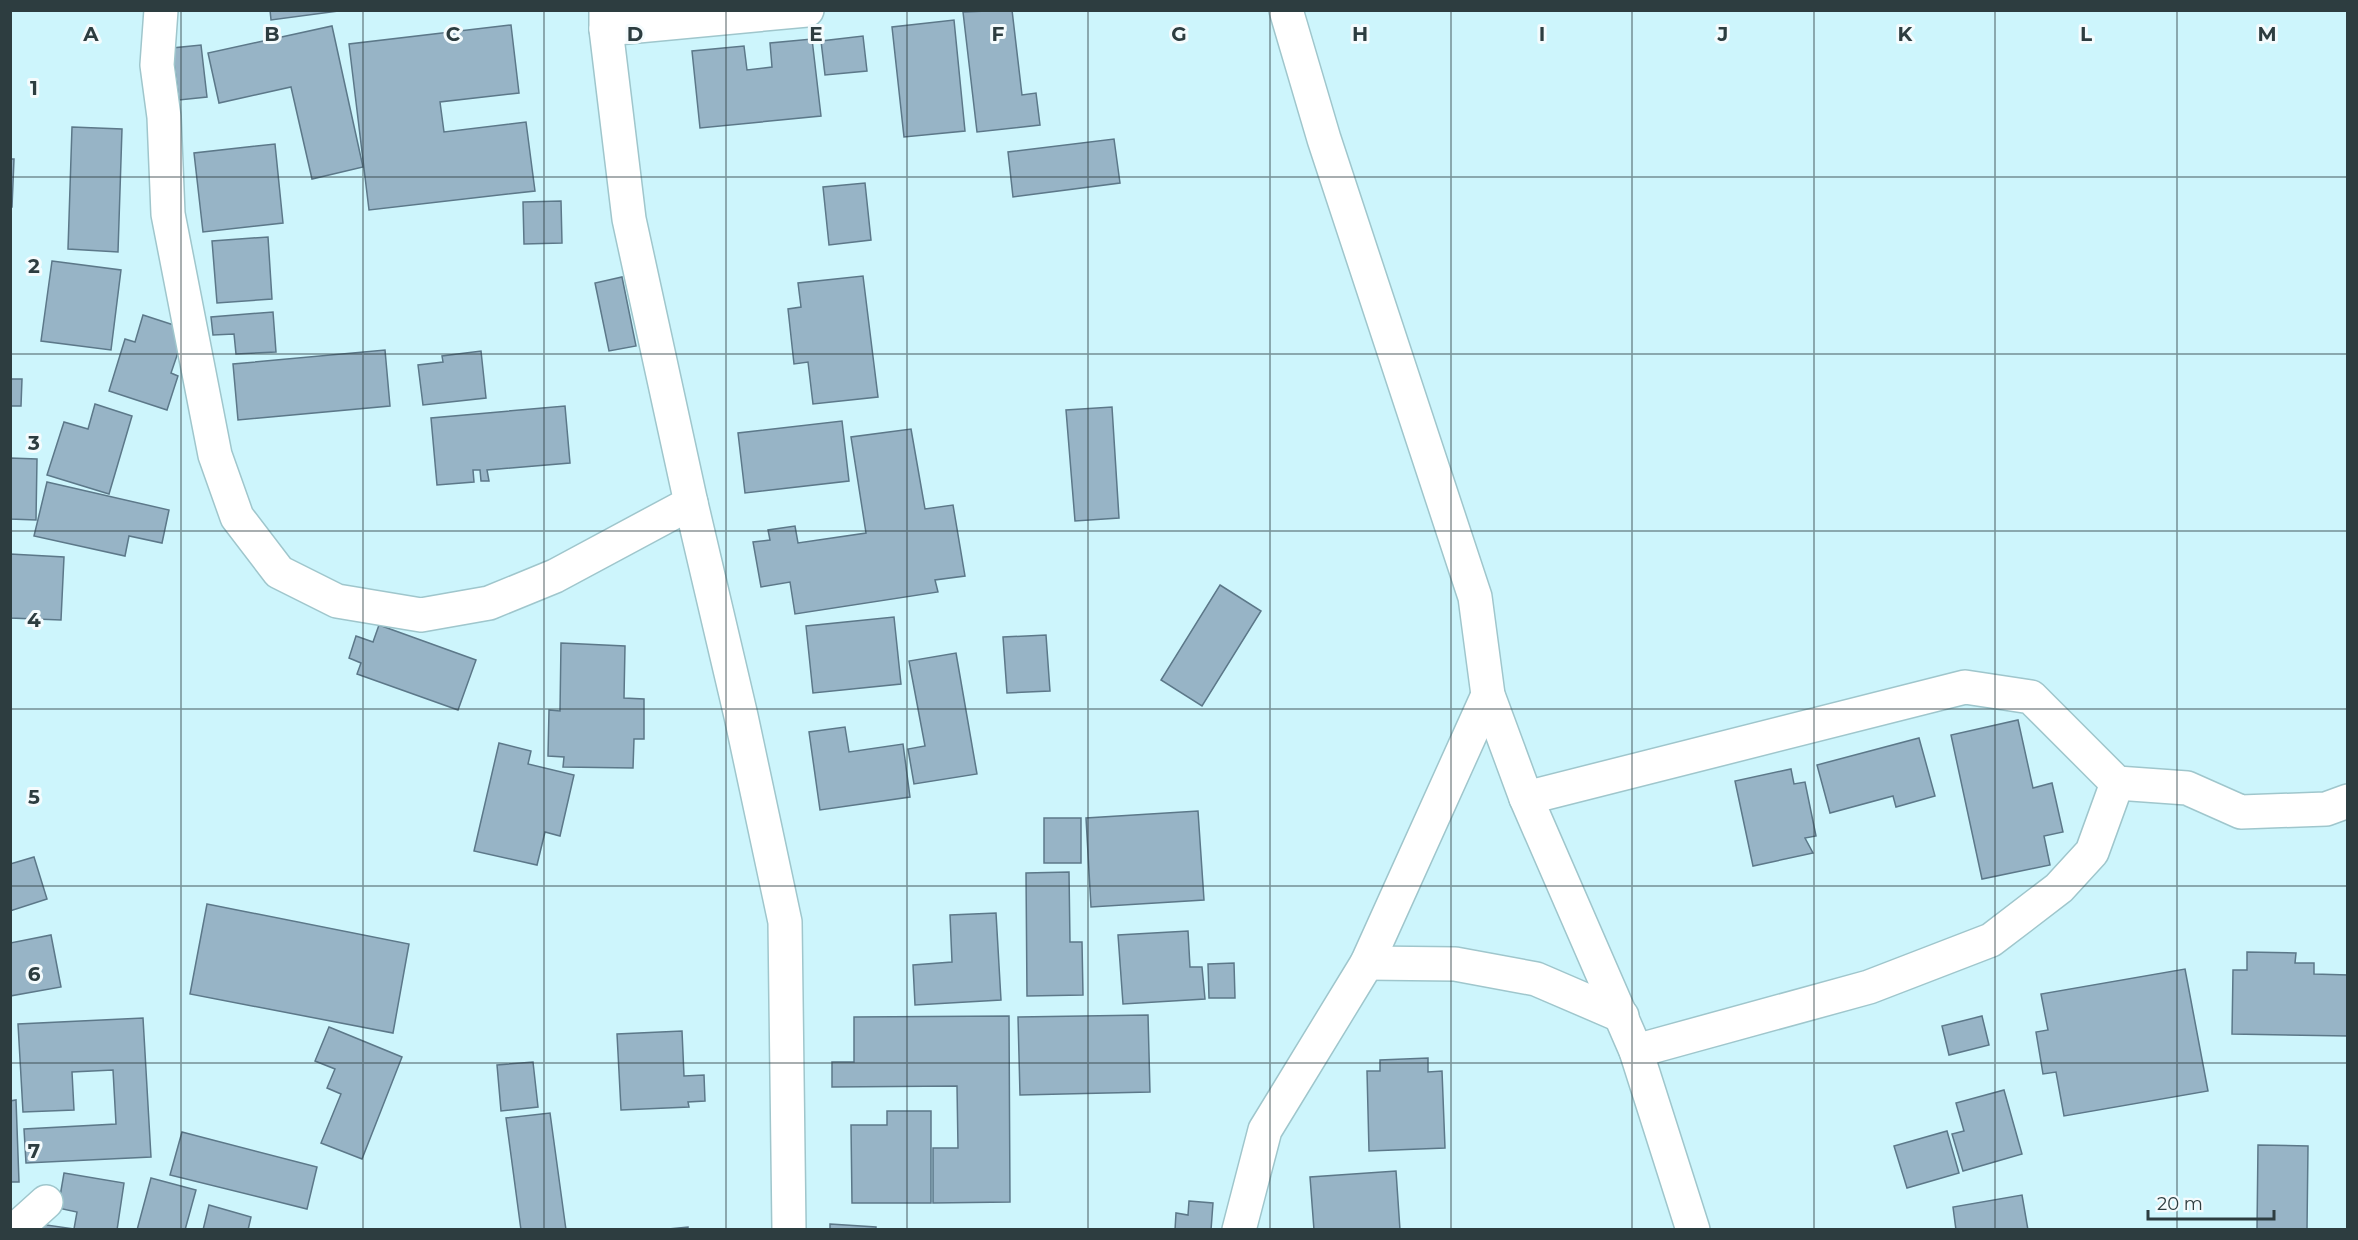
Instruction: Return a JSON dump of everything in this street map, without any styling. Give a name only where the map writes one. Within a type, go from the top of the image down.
[{"type":"street","points":[[161,10],[157,65],[164,117],[168,214],[215,455],[237,517],[279,572],[337,601],[421,615],[489,603],[555,576],[691,503]]},
{"type":"street","points":[[789,1230],[785,922],[629,219],[606,20],[807,10]]},
{"type":"street","points":[[1286,10],[1324,140],[1475,597],[1488,695],[1526,798],[1636,1051],[1693,1230]]},
{"type":"street","points":[[1526,798],[1965,687],[2031,697],[2117,783],[2187,788],[2241,812],[2326,809],[2348,801]]},
{"type":"street","points":[[1239,1230],[1265,1130],[1367,963],[1488,695]]},
{"type":"street","points":[[1636,1051],[1869,987],[1990,940],[2059,888],[2092,852],[2117,783]]},
{"type":"street","points":[[1367,963],[1455,964],[1536,979],[1622,1016]]},
{"type":"street","points":[[15,1230],[46,1202]]},
{"type":"building","points":[[270,10],[346,10],[271,20]]},
{"type":"building","points":[[1012,10],[1022,95],[1036,93],[1040,125],[977,132],[963,12]]},
{"type":"building","points":[[954,20],[965,131],[904,137],[892,27]]},
{"type":"building","points":[[511,25],[519,93],[440,102],[444,132],[526,122],[535,191],[369,210],[349,44]]},
{"type":"building","points":[[332,26],[363,167],[312,179],[291,87],[219,103],[208,53]]},
{"type":"building","points":[[863,36],[867,71],[825,75],[821,41]]},
{"type":"building","points":[[812,39],[821,116],[700,128],[692,51],[744,46],[747,70],[772,67],[770,43]]},
{"type":"building","points":[[201,45],[207,97],[179,100],[172,48]]},
{"type":"building","points":[[72,127],[122,129],[118,252],[68,249]]},
{"type":"building","points":[[1114,139],[1120,183],[1013,197],[1008,152]]},
{"type":"building","points":[[275,144],[283,223],[203,232],[194,153]]},
{"type":"building","points":[[10,159],[14,159],[12,207],[10,207]]},
{"type":"building","points":[[865,183],[871,240],[829,245],[823,187]]},
{"type":"building","points":[[561,201],[562,243],[524,244],[523,202]]},
{"type":"building","points":[[268,237],[272,299],[217,303],[212,241]]},
{"type":"building","points":[[52,261],[121,270],[111,350],[41,341]]},
{"type":"building","points":[[863,276],[878,397],[813,404],[808,362],[794,364],[788,309],[801,307],[798,283]]},
{"type":"building","points":[[622,277],[636,346],[609,351],[595,283]]},
{"type":"building","points":[[273,312],[276,352],[236,354],[234,334],[213,335],[211,317]]},
{"type":"building","points":[[143,315],[186,329],[171,373],[178,376],[167,410],[109,391],[125,339],[135,342]]},
{"type":"building","points":[[385,350],[390,406],[238,420],[233,364]]},
{"type":"building","points":[[481,351],[486,398],[423,405],[418,365],[443,362],[442,356]]},
{"type":"building","points":[[10,379],[22,379],[21,406],[10,406]]},
{"type":"building","points":[[95,404],[132,416],[109,494],[47,475],[64,422],[88,429]]},
{"type":"building","points":[[565,406],[570,463],[487,470],[489,481],[481,481],[480,470],[473,470],[474,482],[437,485],[431,418]]},
{"type":"building","points":[[1112,407],[1119,518],[1075,521],[1066,410]]},
{"type":"building","points":[[842,421],[849,481],[745,493],[738,433]]},
{"type":"building","points":[[911,429],[925,509],[953,505],[965,576],[935,580],[938,592],[795,614],[790,582],[761,587],[753,542],[770,540],[768,530],[795,526],[798,543],[866,533],[851,437]]},
{"type":"building","points":[[10,458],[37,459],[36,520],[10,519]]},
{"type":"building","points":[[47,482],[169,510],[162,543],[129,536],[125,556],[34,536]]},
{"type":"building","points":[[10,554],[64,557],[61,620],[10,618]]},
{"type":"building","points":[[1220,585],[1261,611],[1202,706],[1161,680]]},
{"type":"building","points":[[894,617],[901,684],[813,693],[806,626]]},
{"type":"building","points":[[379,625],[476,660],[458,710],[357,674],[361,663],[349,658],[356,636],[373,642]]},
{"type":"building","points":[[1046,635],[1050,691],[1007,693],[1003,637]]},
{"type":"building","points":[[561,643],[625,646],[624,698],[644,699],[644,739],[634,739],[633,768],[563,767],[564,757],[548,756],[549,710],[560,711]]},
{"type":"building","points":[[956,653],[977,774],[914,784],[908,749],[925,746],[909,661]]},
{"type":"building","points":[[2018,720],[2033,788],[2052,783],[2063,832],[2044,836],[2050,865],[1982,879],[1951,735]]},
{"type":"building","points":[[845,727],[849,752],[903,744],[910,797],[820,810],[809,732]]},
{"type":"building","points":[[1919,738],[1935,796],[1896,807],[1893,796],[1830,813],[1817,765]]},
{"type":"building","points":[[499,743],[531,751],[528,764],[574,775],[560,836],[545,832],[537,865],[474,851]]},
{"type":"building","points":[[1791,769],[1794,784],[1805,782],[1816,836],[1805,838],[1813,853],[1753,866],[1735,781]]},
{"type":"building","points":[[1198,811],[1204,900],[1091,907],[1086,818]]},
{"type":"building","points":[[1044,818],[1081,818],[1081,863],[1044,863]]},
{"type":"building","points":[[34,857],[47,899],[10,911],[10,864]]},
{"type":"building","points":[[1069,872],[1070,942],[1082,942],[1083,995],[1027,996],[1026,873]]},
{"type":"building","points":[[207,904],[409,944],[393,1033],[190,994]]},
{"type":"building","points":[[996,913],[1001,1000],[915,1005],[913,965],[952,962],[950,915]]},
{"type":"building","points":[[1188,931],[1190,967],[1202,967],[1205,999],[1123,1004],[1118,935]]},
{"type":"building","points":[[51,935],[61,987],[10,996],[10,943]]},
{"type":"building","points":[[2247,952],[2296,953],[2295,963],[2314,963],[2314,974],[2348,975],[2348,1036],[2232,1034],[2233,970],[2247,970]]},
{"type":"building","points":[[1234,963],[1235,998],[1209,998],[1208,964]]},
{"type":"building","points":[[2185,969],[2208,1091],[2064,1116],[2056,1072],[2043,1074],[2036,1032],[2048,1030],[2041,994]]},
{"type":"building","points":[[1148,1015],[1150,1092],[1020,1095],[1018,1017]]},
{"type":"building","points":[[1009,1016],[1010,1202],[933,1203],[933,1148],[958,1148],[957,1086],[832,1087],[832,1062],[854,1062],[854,1017]]},
{"type":"building","points":[[1982,1016],[1989,1045],[1949,1055],[1942,1026]]},
{"type":"building","points":[[143,1018],[151,1157],[26,1163],[24,1129],[116,1124],[113,1070],[72,1072],[74,1110],[23,1112],[18,1024]]},
{"type":"building","points":[[329,1027],[402,1057],[362,1159],[321,1143],[341,1094],[327,1088],[335,1069],[315,1061]]},
{"type":"building","points":[[682,1031],[684,1076],[704,1075],[705,1101],[688,1102],[689,1107],[621,1110],[617,1034]]},
{"type":"building","points":[[1428,1058],[1428,1072],[1442,1071],[1445,1148],[1369,1151],[1367,1071],[1380,1071],[1380,1060]]},
{"type":"building","points":[[533,1062],[538,1107],[501,1111],[497,1065]]},
{"type":"building","points":[[2004,1090],[2022,1154],[1963,1171],[1952,1134],[1964,1131],[1956,1103]]},
{"type":"building","points":[[16,1100],[19,1182],[10,1182],[10,1101]]},
{"type":"building","points":[[887,1111],[931,1111],[931,1203],[852,1203],[851,1125],[887,1125]]},
{"type":"building","points":[[550,1113],[566,1230],[521,1230],[506,1118]]},
{"type":"building","points":[[1947,1131],[1959,1173],[1907,1188],[1894,1146]]},
{"type":"building","points":[[182,1132],[317,1167],[307,1209],[170,1175]]},
{"type":"building","points":[[2258,1145],[2308,1146],[2307,1230],[2257,1230]]},
{"type":"building","points":[[1396,1171],[1400,1230],[1314,1230],[1310,1177]]},
{"type":"building","points":[[64,1173],[124,1183],[117,1230],[40,1230],[40,1224],[74,1229],[77,1212],[58,1208]]},
{"type":"building","points":[[151,1178],[196,1190],[185,1230],[137,1230]]},
{"type":"building","points":[[2022,1195],[2028,1230],[1956,1230],[1953,1207]]},
{"type":"building","points":[[1189,1201],[1213,1203],[1211,1230],[1175,1230],[1176,1213],[1188,1215]]},
{"type":"building","points":[[209,1205],[251,1217],[248,1230],[203,1230]]},
{"type":"building","points":[[830,1224],[876,1227],[876,1230],[830,1230]]},
{"type":"building","points":[[688,1227],[688,1230],[658,1230]]}]
